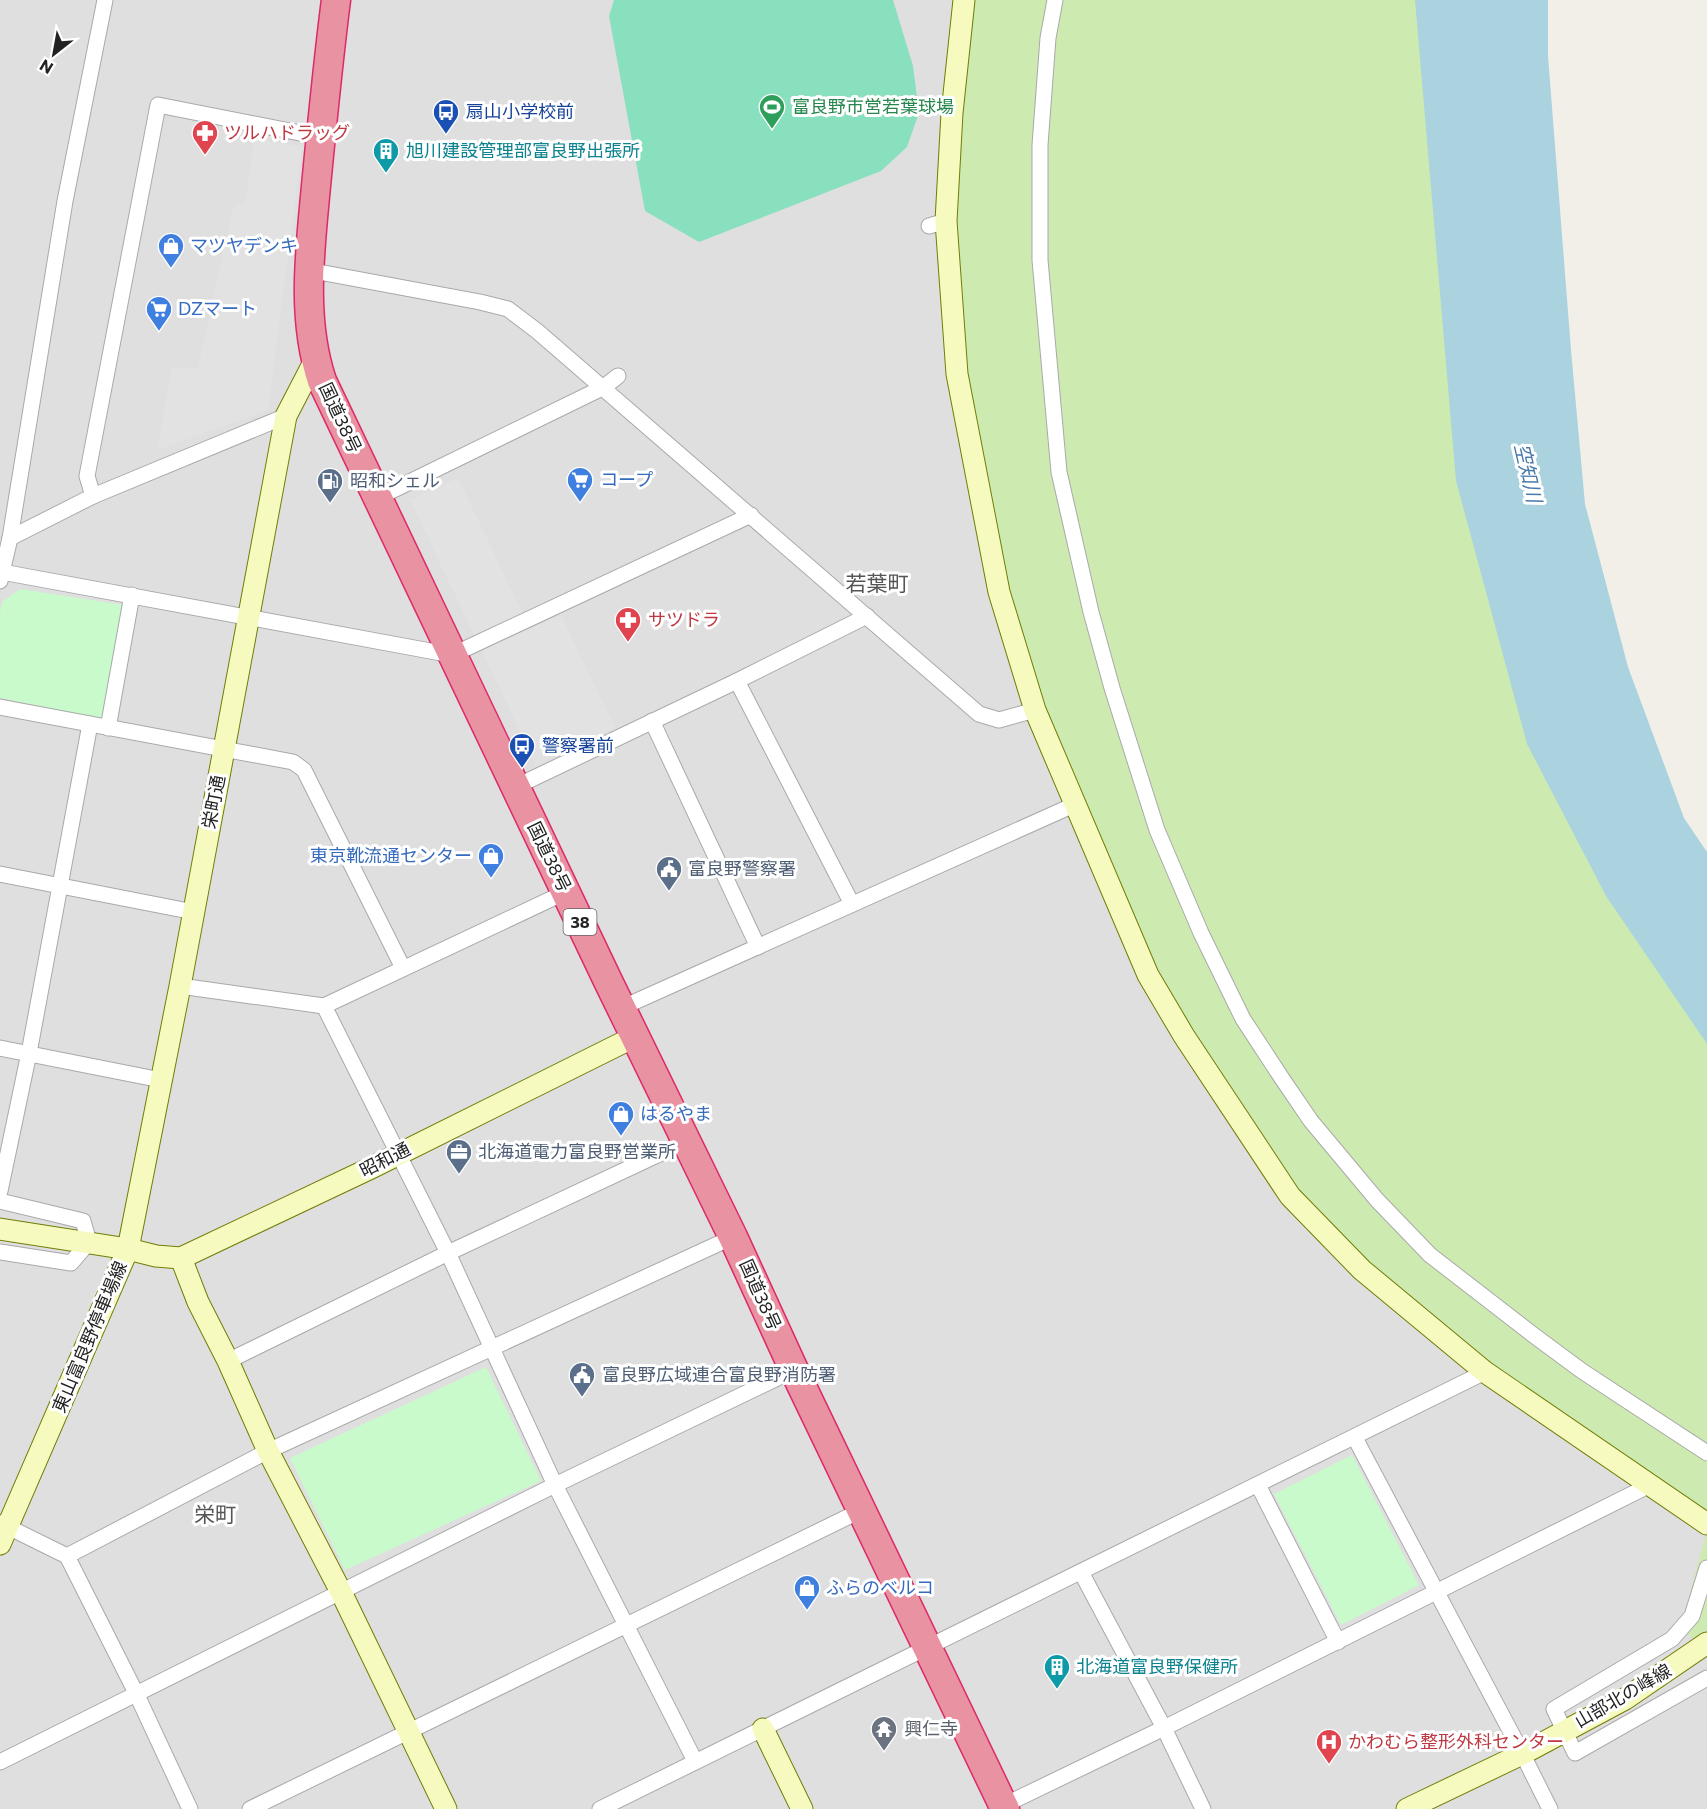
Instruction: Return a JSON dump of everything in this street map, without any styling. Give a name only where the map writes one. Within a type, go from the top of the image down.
[{"type":"highway","name":"国道38号","points":[[336,0],[308,270],[311,337],[322,381],[621,1008],[687,1141],[1001,1808]]},
{"type":"street","points":[[105,0],[65,201],[10,538],[1,576],[132,595],[452,655],[751,515]]},
{"type":"street","points":[[964,0],[937,223],[957,374],[999,592],[1035,710],[1148,975],[1184,1036],[1290,1196],[1362,1270],[1485,1372],[1707,1524]]},
{"type":"street","points":[[1055,0],[1048,38],[1040,145],[1040,249],[1059,472],[1091,612],[1112,688],[1157,831],[1201,933],[1243,1019],[1311,1121],[1377,1200],[1430,1255],[1582,1371],[1707,1453]]},
{"type":"street","points":[[93,496],[87,476],[158,105],[320,137]]},
{"type":"street","points":[[308,270],[508,309],[604,387],[979,714],[999,720],[1035,710]]},
{"type":"street","name":"栄町通","points":[[128,1249],[180,986],[286,416],[315,360]]},
{"type":"street","points":[[379,497],[604,387],[618,376]]},
{"type":"street","points":[[10,538],[93,496],[286,416]]},
{"type":"street","points":[[108,728],[132,595]]},
{"type":"street","points":[[515,787],[867,616]]},
{"type":"street","points":[[737,681],[852,904]]},
{"type":"street","points":[[0,706],[293,762],[304,770],[403,968]]},
{"type":"street","points":[[652,722],[758,946]]},
{"type":"street","points":[[0,1191],[29,1053],[58,886],[90,724]]},
{"type":"street","points":[[621,1008],[1076,804]]},
{"type":"street","points":[[0,874],[194,912]]},
{"type":"street","points":[[180,986],[324,1006],[566,892]]},
{"type":"street","points":[[324,1006],[448,1253],[555,1485],[695,1761]]},
{"type":"street","name":"昭和通","points":[[181,1258],[373,1167],[636,1036]]},
{"type":"street","points":[[0,1048],[161,1080]]},
{"type":"street","points":[[228,1361],[448,1253],[687,1141]]},
{"type":"street","points":[[0,1201],[83,1221],[89,1242],[71,1263],[0,1252]]},
{"type":"street","name":"東山富良野停車場線","points":[[0,1229],[128,1249],[3,1531]]},
{"type":"street","points":[[66,1556],[268,1451],[733,1238]]},
{"type":"street","points":[[128,1249],[156,1256],[181,1258],[198,1302],[228,1361],[268,1451],[341,1592],[446,1809]]},
{"type":"street","points":[[0,1762],[555,1485],[794,1370]]},
{"type":"street","points":[[600,1809],[1485,1372]]},
{"type":"street","points":[[1355,1438],[1550,1809]]},
{"type":"street","points":[[1258,1485],[1338,1642]]},
{"type":"street","points":[[1001,1808],[1650,1485]]},
{"type":"street","points":[[250,1809],[862,1510]]},
{"type":"street","points":[[3,1531],[66,1556],[136,1693],[190,1809]]},
{"type":"street","points":[[1707,1568],[1692,1616],[1672,1639],[1554,1709],[1575,1753],[1707,1678]]},
{"type":"street","points":[[1081,1572],[1164,1728],[1203,1809]]},
{"type":"street","name":"山部北の峰線","points":[[1407,1809],[1522,1753],[1625,1699],[1707,1643]]},
{"type":"street","points":[[763,1729],[802,1809]]},
{"type":"shaded area","points":[[0,0],[964,0],[1707,1524],[1707,1809],[0,1809]]},
{"type":"shaded area","points":[[254,138],[302,147],[268,410],[157,450],[172,368],[198,368],[233,208],[246,200]]},
{"type":"shaded area","points":[[458,478],[530,629],[561,615],[615,728],[536,765],[410,500]]},
{"type":"green space","name":"富良野市営若葉球場","points":[[614,0],[893,0],[913,66],[919,113],[907,147],[881,171],[699,242],[645,211],[609,16]]},
{"type":"green space","points":[[964,0],[1426,0],[1707,1028],[1707,1524],[1485,1372],[1290,1196],[1184,1036],[1035,710],[957,374],[946,221]]},
{"type":"green space","points":[[20,589],[124,605],[102,719],[0,698],[2,602]]},
{"type":"green space","points":[[486,1367],[541,1481],[345,1570],[290,1458]]},
{"type":"green space","points":[[1352,1455],[1419,1585],[1341,1625],[1274,1494]]},
{"type":"green space","points":[[1707,1531],[1707,1630],[1694,1639],[1680,1629]]},
{"type":"water","name":"空知川","points":[[1415,0],[1548,0],[1548,56],[1585,504],[1628,667],[1684,818],[1707,852],[1707,1044],[1606,896],[1527,744],[1456,481]]},
{"type":"place","name":"富良野市営若葉球場","points":[[772,130]]},
{"type":"place","name":"扇山小学校前","points":[[446,135]]},
{"type":"place","name":"ツルハドラッグ","points":[[205,156]]},
{"type":"place","name":"旭川建設管理部富良野出張所","points":[[386,174]]},
{"type":"place","name":"マツヤデンキ","points":[[171,269]]},
{"type":"place","name":"DZマート","points":[[159,332]]},
{"type":"place","name":"コープ","points":[[580,503]]},
{"type":"place","name":"昭和シェル","points":[[330,504]]},
{"type":"place","name":"サツドラ","points":[[628,643]]},
{"type":"place","name":"警察署前","points":[[522,769]]},
{"type":"place","name":"東京靴流通センター","points":[[491,879]]},
{"type":"place","name":"富良野警察署","points":[[669,892]]},
{"type":"place","name":"はるやま","points":[[621,1137]]},
{"type":"place","name":"北海道電力富良野営業所","points":[[459,1175]]},
{"type":"place","name":"富良野広域連合富良野消防署","points":[[582,1398]]},
{"type":"place","name":"ふらのベルコ","points":[[807,1611]]},
{"type":"place","name":"北海道富良野保健所","points":[[1057,1690]]},
{"type":"place","name":"興仁寺","points":[[884,1752]]},
{"type":"place","name":"かわむら整形外科センター","points":[[1329,1765]]},
{"type":"district","name":"若葉町","points":[[877,584]]},
{"type":"district","name":"栄町","points":[[215,1515]]}]
